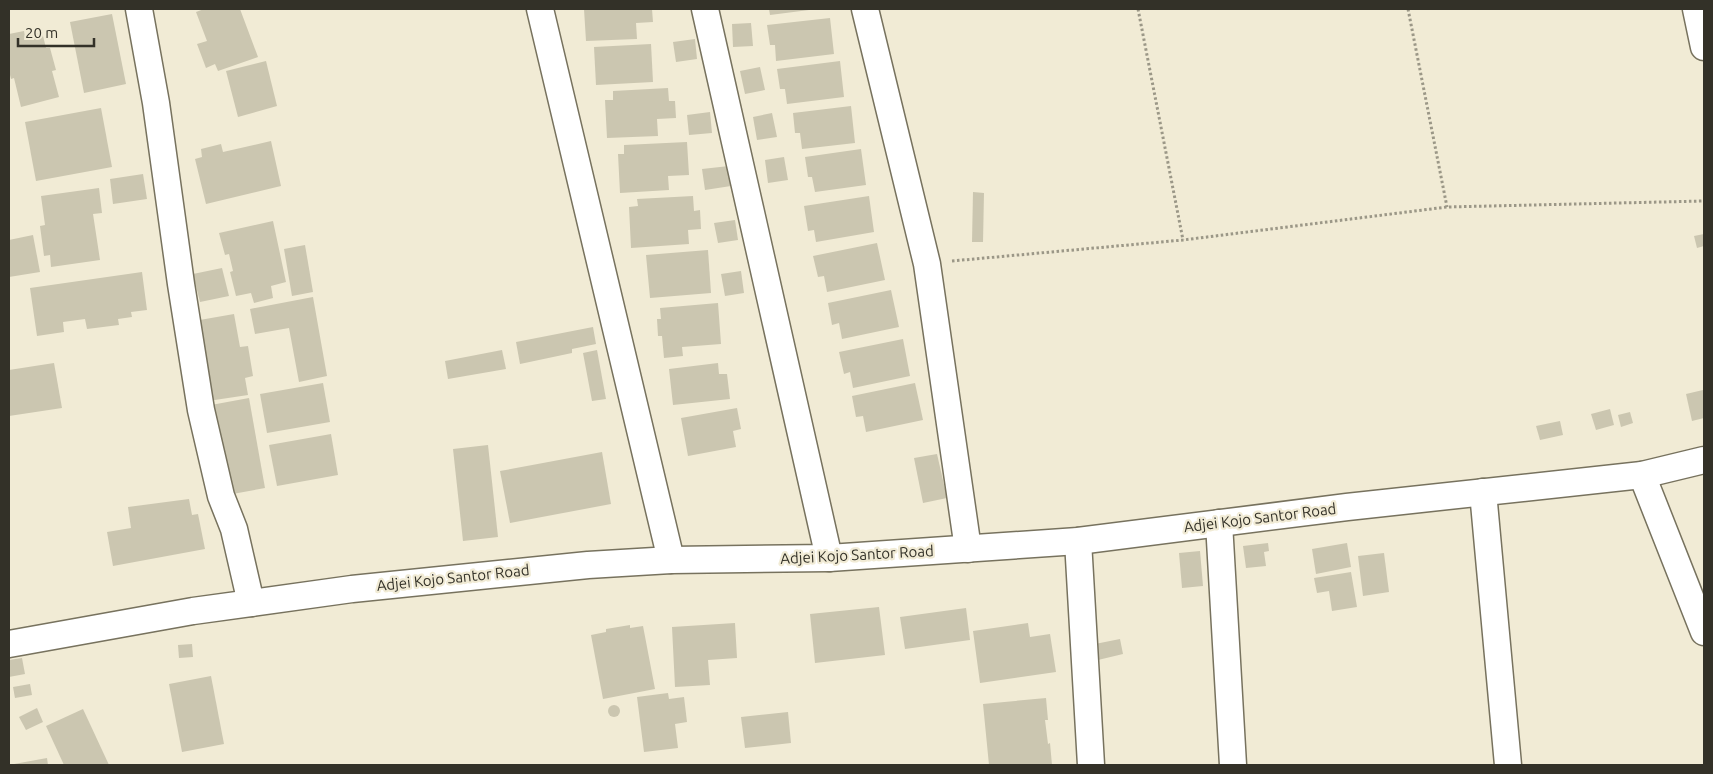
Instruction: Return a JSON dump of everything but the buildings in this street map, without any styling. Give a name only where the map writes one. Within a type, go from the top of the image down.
[{"type":"street","points":[[139,9],[156,103],[181,284],[201,410],[221,496],[234,529],[251,603]]},
{"type":"street","points":[[540,9],[671,560]]},
{"type":"street","points":[[705,9],[829,558]]},
{"type":"street","points":[[865,9],[927,264],[968,549]]},
{"type":"street","points":[[1696,9],[1704,47]]},
{"type":"street","name":"Adjei Kojo Santor Road","points":[[9,644],[155,617],[352,589],[522,571],[671,560],[829,558],[1078,541],[1483,492],[1642,475],[1704,460]]},
{"type":"street","points":[[1642,475],[1704,632]]},
{"type":"street","points":[[1483,492],[1508,765]]},
{"type":"street","points":[[1219,523],[1233,765]]},
{"type":"street","points":[[1078,541],[1091,765]]},
{"type":"path","points":[[1138,9],[1183,240]]},
{"type":"path","points":[[1408,9],[1447,206]]},
{"type":"path","points":[[927,264],[1183,240],[1447,206],[1704,201]]}]
